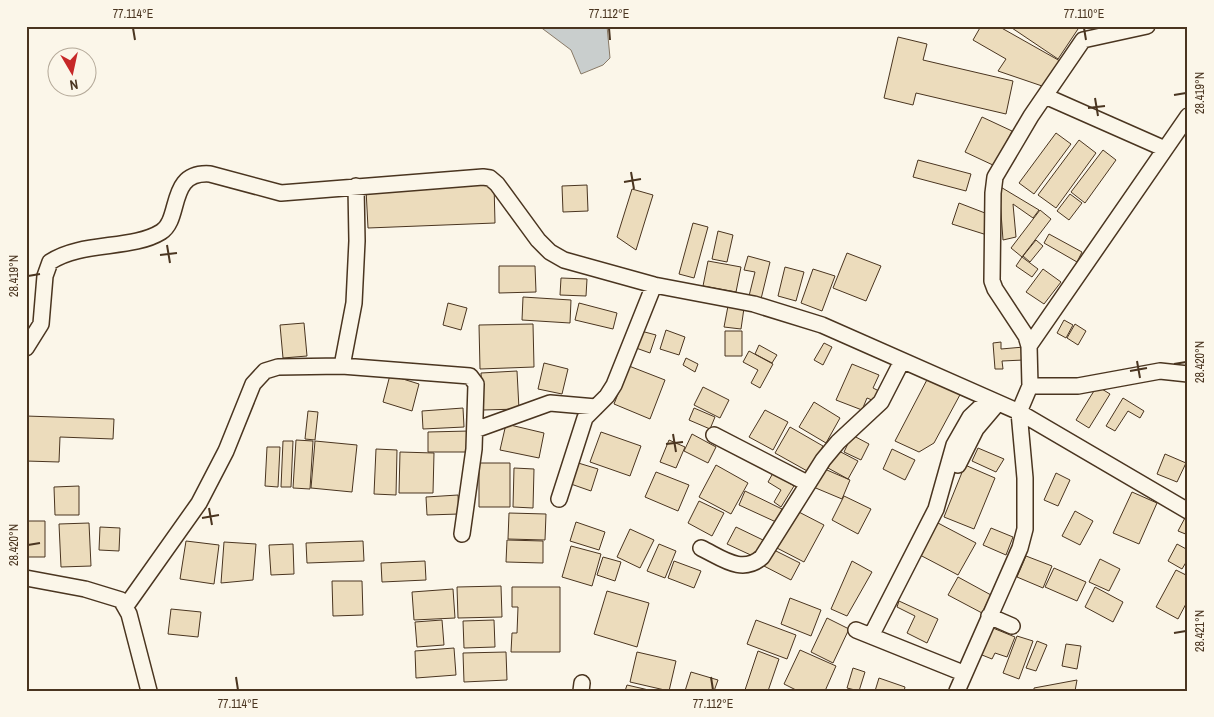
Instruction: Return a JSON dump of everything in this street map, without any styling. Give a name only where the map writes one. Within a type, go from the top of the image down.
[{"type":"street","points":[[957,691],[963,673],[1020,548],[1025,529],[1024,478],[1019,412],[1030,386],[1029,346],[1026,336],[995,289],[992,281],[993,193],[998,171],[1083,40],[1094,36],[1117,34],[1147,26]]},
{"type":"street","points":[[1045,96],[1165,149]]},
{"type":"street","points":[[1029,346],[1188,116]]},
{"type":"street","points":[[26,348],[41,324],[45,276],[50,262],[79,250],[118,244],[161,232],[167,226],[178,195],[186,183],[199,173],[210,174],[281,192],[490,178],[498,184],[530,230],[550,252],[586,267],[654,285],[754,304],[822,325],[1019,412],[1188,511]]},
{"type":"street","points":[[342,366],[354,304],[357,241],[356,186]]},
{"type":"street","points":[[559,498],[583,425],[590,412],[608,396],[614,385],[654,285]]},
{"type":"street","points":[[700,548],[740,566],[754,564],[762,557],[807,483],[838,442],[881,402],[902,361]]},
{"type":"street","points":[[126,606],[199,503],[222,461],[259,376],[265,371],[278,367],[342,366],[470,376],[476,384],[475,430],[462,534]]},
{"type":"street","points":[[1030,386],[1078,386],[1160,371],[1188,374]]},
{"type":"street","points":[[958,465],[976,429],[994,401]]},
{"type":"street","points":[[963,673],[864,633],[936,509],[954,445],[970,417],[994,401]]},
{"type":"street","points":[[475,430],[550,403],[596,407]]},
{"type":"street","points":[[714,434],[807,483]]},
{"type":"street","points":[[26,578],[113,596],[126,606],[149,691]]},
{"type":"street","points":[[989,616],[1012,626]]},
{"type":"shaded area","points":[[539,26],[607,26],[610,58],[603,65],[581,74],[571,50]]},
{"type":"building","points":[[981,26],[998,26],[1060,61],[1045,87],[998,71],[1006,59],[973,40]]},
{"type":"building","points":[[1009,26],[1080,26],[1058,59]]},
{"type":"building","points":[[898,37],[927,44],[923,60],[1013,81],[1006,114],[916,93],[913,105],[884,98]]},
{"type":"building","points":[[982,117],[1012,131],[995,166],[965,152]]},
{"type":"building","points":[[1056,133],[1071,144],[1034,194],[1019,183]]},
{"type":"building","points":[[1079,140],[1096,153],[1056,208],[1038,195]]},
{"type":"building","points":[[1103,150],[1116,160],[1085,203],[1071,192]]},
{"type":"building","points":[[918,160],[971,174],[966,191],[913,177]]},
{"type":"building","points":[[494,184],[495,223],[368,228],[366,189]]},
{"type":"building","points":[[587,185],[588,211],[563,212],[562,186]]},
{"type":"building","points":[[999,186],[1039,210],[1033,218],[1013,204],[1016,237],[1003,240]]},
{"type":"building","points":[[632,189],[653,195],[636,250],[617,237]]},
{"type":"building","points":[[1070,194],[1082,203],[1069,220],[1057,211]]},
{"type":"building","points":[[959,203],[985,213],[987,235],[952,224]]},
{"type":"building","points":[[1040,210],[1051,219],[1022,257],[1011,248]]},
{"type":"building","points":[[693,223],[708,227],[694,278],[679,274]]},
{"type":"building","points":[[718,231],[733,235],[727,262],[712,259]]},
{"type":"building","points":[[1049,234],[1082,252],[1077,262],[1044,243]]},
{"type":"building","points":[[1036,240],[1043,246],[1030,262],[1023,256]]},
{"type":"building","points":[[847,253],[881,266],[866,301],[833,288]]},
{"type":"building","points":[[748,256],[770,262],[761,299],[749,296],[755,272],[744,270]]},
{"type":"building","points":[[1022,257],[1038,269],[1032,277],[1016,266]]},
{"type":"building","points":[[708,261],[741,267],[736,292],[703,286]]},
{"type":"building","points":[[499,266],[535,266],[536,292],[499,293]]},
{"type":"building","points":[[785,267],[804,272],[796,301],[778,296]]},
{"type":"building","points":[[813,269],[835,276],[822,311],[801,303]]},
{"type":"building","points":[[1043,269],[1061,282],[1044,304],[1026,292]]},
{"type":"building","points":[[561,278],[587,279],[586,296],[560,295]]},
{"type":"building","points":[[523,297],[571,300],[570,323],[522,320]]},
{"type":"building","points":[[448,303],[467,308],[461,330],[443,325]]},
{"type":"building","points":[[579,303],[617,313],[613,329],[575,320]]},
{"type":"building","points":[[728,306],[744,308],[741,329],[724,327]]},
{"type":"building","points":[[1064,320],[1073,325],[1066,338],[1057,333]]},
{"type":"building","points":[[304,323],[307,356],[283,358],[280,325]]},
{"type":"building","points":[[533,324],[534,367],[480,369],[479,325]]},
{"type":"building","points":[[1075,324],[1086,331],[1078,345],[1067,338]]},
{"type":"building","points":[[666,330],[685,337],[679,355],[660,349]]},
{"type":"building","points":[[641,331],[656,335],[650,353],[636,348]]},
{"type":"building","points":[[725,331],[742,331],[742,356],[725,356]]},
{"type":"building","points":[[1001,342],[1001,349],[1024,347],[1024,360],[1002,361],[1003,369],[995,369],[993,343]]},
{"type":"building","points":[[824,343],[832,347],[823,365],[814,360]]},
{"type":"building","points":[[759,345],[777,355],[772,363],[755,354]]},
{"type":"building","points":[[749,351],[773,364],[760,388],[751,383],[758,370],[743,362]]},
{"type":"building","points":[[686,358],[698,364],[695,372],[683,365]]},
{"type":"building","points":[[544,363],[568,369],[562,394],[538,389]]},
{"type":"building","points":[[852,364],[879,375],[873,388],[881,392],[877,402],[867,398],[862,410],[836,400]]},
{"type":"building","points":[[629,366],[665,380],[650,419],[614,404]]},
{"type":"building","points":[[517,371],[519,409],[483,410],[481,373]]},
{"type":"building","points":[[930,374],[962,391],[934,443],[919,452],[895,441]]},
{"type":"building","points":[[390,375],[419,384],[412,411],[383,402]]},
{"type":"building","points":[[1097,386],[1110,394],[1089,428],[1076,420]]},
{"type":"building","points":[[703,387],[729,400],[720,418],[694,405]]},
{"type":"building","points":[[1123,398],[1144,411],[1140,418],[1128,411],[1115,431],[1106,426]]},
{"type":"building","points":[[814,402],[840,418],[826,443],[799,427]]},
{"type":"building","points":[[463,408],[464,427],[423,429],[422,411]]},
{"type":"building","points":[[694,408],[715,417],[710,429],[689,420]]},
{"type":"building","points":[[765,410],[788,422],[773,450],[749,437]]},
{"type":"building","points":[[308,411],[318,412],[315,440],[305,439]]},
{"type":"building","points":[[26,416],[114,419],[113,439],[60,437],[59,462],[26,461]]},
{"type":"building","points":[[506,424],[544,433],[539,458],[500,450]]},
{"type":"building","points":[[790,427],[823,446],[809,472],[775,453]]},
{"type":"building","points":[[469,431],[469,452],[428,452],[428,432]]},
{"type":"building","points":[[601,432],[641,446],[630,476],[590,462]]},
{"type":"building","points":[[692,434],[716,447],[708,463],[684,451]]},
{"type":"building","points":[[852,435],[869,444],[861,460],[844,452]]},
{"type":"building","points":[[296,440],[313,441],[310,489],[293,488]]},
{"type":"building","points":[[669,440],[685,447],[676,468],[660,462]]},
{"type":"building","points":[[283,441],[293,441],[291,487],[281,487]]},
{"type":"building","points":[[315,441],[357,445],[352,492],[311,488]]},
{"type":"building","points":[[267,447],[280,447],[278,487],[265,486]]},
{"type":"building","points":[[978,448],[1004,459],[996,472],[972,461]]},
{"type":"building","points":[[376,449],[397,450],[396,495],[374,494]]},
{"type":"building","points":[[892,449],[915,460],[905,480],[883,469]]},
{"type":"building","points":[[837,450],[858,461],[848,479],[828,468]]},
{"type":"building","points":[[400,452],[434,453],[433,493],[399,493]]},
{"type":"building","points":[[1165,454],[1186,463],[1177,482],[1157,474]]},
{"type":"building","points":[[575,462],[598,469],[591,491],[568,483]]},
{"type":"building","points":[[479,463],[510,463],[510,507],[479,507]]},
{"type":"building","points":[[716,465],[748,483],[731,514],[699,497]]},
{"type":"building","points":[[965,465],[995,478],[974,529],[944,517]]},
{"type":"building","points":[[820,467],[850,480],[842,499],[811,486]]},
{"type":"building","points":[[514,468],[534,469],[533,508],[513,507]]},
{"type":"building","points":[[656,472],[689,485],[678,511],[645,497]]},
{"type":"building","points":[[773,473],[794,486],[781,507],[774,502],[781,490],[768,482]]},
{"type":"building","points":[[1056,473],[1070,480],[1058,506],[1044,500]]},
{"type":"building","points":[[79,486],[79,515],[55,515],[54,487]]},
{"type":"building","points":[[745,491],[782,509],[776,522],[739,505]]},
{"type":"building","points":[[1132,492],[1157,503],[1139,544],[1113,533]]},
{"type":"building","points":[[458,495],[459,514],[427,515],[426,497]]},
{"type":"building","points":[[844,496],[871,509],[858,534],[832,520]]},
{"type":"building","points":[[699,501],[724,513],[712,536],[688,523]]},
{"type":"building","points":[[795,510],[824,525],[804,562],[775,547]]},
{"type":"building","points":[[1075,511],[1093,521],[1080,545],[1062,536]]},
{"type":"building","points":[[509,513],[546,514],[545,540],[508,539]]},
{"type":"building","points":[[1186,516],[1188,516],[1188,535],[1178,531]]},
{"type":"building","points":[[26,521],[45,521],[45,557],[26,557]]},
{"type":"building","points":[[576,522],[605,532],[599,550],[570,541]]},
{"type":"building","points":[[89,523],[91,566],[61,567],[59,524]]},
{"type":"building","points":[[938,523],[976,543],[958,575],[920,555]]},
{"type":"building","points":[[100,527],[120,528],[119,551],[99,550]]},
{"type":"building","points":[[736,527],[763,540],[755,557],[727,544]]},
{"type":"building","points":[[991,528],[1013,537],[1006,555],[983,545]]},
{"type":"building","points":[[630,529],[654,540],[640,568],[617,557]]},
{"type":"building","points":[[507,540],[543,541],[543,563],[506,562]]},
{"type":"building","points":[[186,541],[219,545],[214,584],[180,579]]},
{"type":"building","points":[[363,541],[364,561],[307,563],[306,543]]},
{"type":"building","points":[[224,542],[256,544],[253,580],[221,583]]},
{"type":"building","points":[[293,544],[294,574],[271,575],[269,545]]},
{"type":"building","points":[[659,544],[676,551],[665,578],[647,571]]},
{"type":"building","points":[[1177,544],[1188,550],[1188,559],[1182,569],[1168,561]]},
{"type":"building","points":[[571,546],[601,554],[592,586],[562,577]]},
{"type":"building","points":[[770,548],[800,563],[791,580],[762,565]]},
{"type":"building","points":[[1026,556],[1052,566],[1043,588],[1017,577]]},
{"type":"building","points":[[603,557],[621,562],[615,581],[597,575]]},
{"type":"building","points":[[1100,559],[1120,569],[1109,591],[1089,582]]},
{"type":"building","points":[[425,561],[426,580],[382,582],[381,563]]},
{"type":"building","points":[[674,561],[701,571],[694,588],[668,578]]},
{"type":"building","points":[[852,561],[872,572],[847,616],[831,609]]},
{"type":"building","points":[[1054,568],[1086,582],[1077,601],[1045,587]]},
{"type":"building","points":[[1176,570],[1188,576],[1188,600],[1178,619],[1156,607]]},
{"type":"building","points":[[958,577],[991,595],[982,613],[948,595]]},
{"type":"building","points":[[332,581],[362,581],[363,615],[333,616]]},
{"type":"building","points":[[501,586],[502,617],[458,618],[457,587]]},
{"type":"building","points":[[512,587],[560,587],[560,652],[511,652],[512,633],[517,633],[518,607],[512,607]]},
{"type":"building","points":[[1095,587],[1123,602],[1113,622],[1085,607]]},
{"type":"building","points":[[453,589],[455,618],[414,620],[412,592]]},
{"type":"building","points":[[607,591],[649,603],[637,647],[594,634]]},
{"type":"building","points":[[790,598],[821,610],[811,636],[781,624]]},
{"type":"building","points":[[899,601],[938,619],[927,643],[907,633],[915,616],[897,607]]},
{"type":"building","points":[[171,609],[201,612],[198,637],[168,634]]},
{"type":"building","points":[[827,618],[849,629],[833,663],[811,652]]},
{"type":"building","points":[[442,620],[444,645],[417,647],[415,622]]},
{"type":"building","points":[[494,620],[495,647],[464,648],[463,621]]},
{"type":"building","points":[[756,620],[796,635],[787,659],[747,644]]},
{"type":"building","points":[[988,626],[1015,637],[1007,657],[995,653],[992,659],[977,653]]},
{"type":"building","points":[[1017,636],[1033,641],[1019,679],[1003,673]]},
{"type":"building","points":[[1037,641],[1047,645],[1036,671],[1026,668]]},
{"type":"building","points":[[1066,644],[1081,646],[1077,669],[1062,666]]},
{"type":"building","points":[[454,648],[456,675],[416,678],[415,651]]},
{"type":"building","points":[[800,650],[836,666],[825,691],[798,691],[784,684]]},
{"type":"building","points":[[758,651],[779,659],[768,691],[746,691],[745,690]]},
{"type":"building","points":[[506,652],[507,680],[464,682],[463,653]]},
{"type":"building","points":[[637,652],[676,661],[669,691],[630,682]]},
{"type":"building","points":[[853,668],[865,672],[859,691],[847,688]]},
{"type":"building","points":[[691,672],[718,680],[714,691],[685,691]]},
{"type":"building","points":[[879,678],[905,687],[904,691],[875,691]]},
{"type":"building","points":[[1077,680],[1075,691],[1034,691],[1034,688]]},
{"type":"building","points":[[627,685],[653,691],[625,691]]}]
